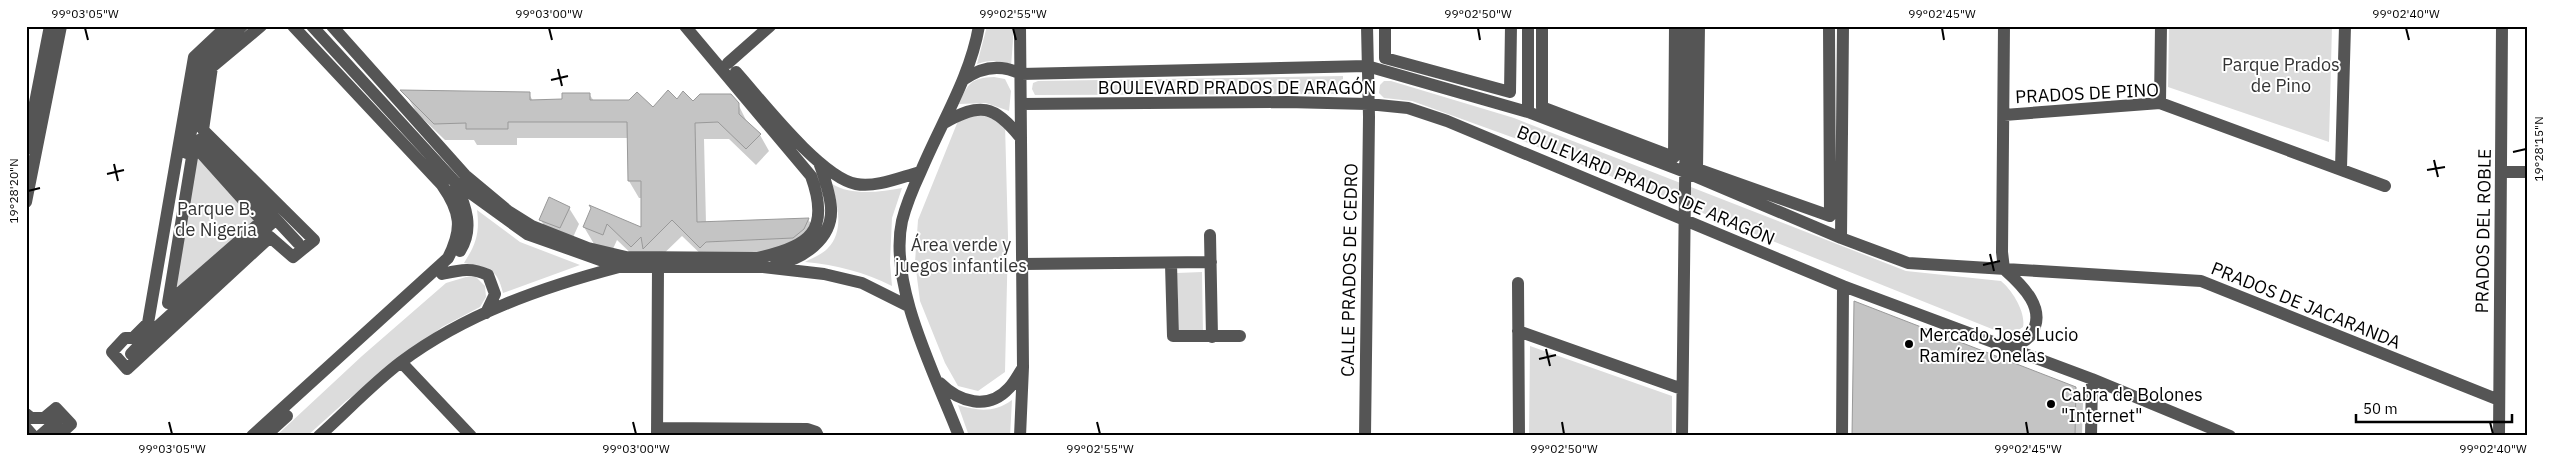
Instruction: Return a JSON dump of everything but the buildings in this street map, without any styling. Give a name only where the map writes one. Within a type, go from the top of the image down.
[{"type":"street","points":[[26,149],[50,26]]},
{"type":"street","points":[[26,202],[61,26]]},
{"type":"street","points":[[226,26],[194,56],[148,323],[133,338],[125,338],[112,352],[127,368],[270,237],[293,257],[314,240],[203,130],[212,67],[260,26]]},
{"type":"street","points":[[155,329],[204,62],[242,26]]},
{"type":"street","points":[[252,436],[448,258],[458,239],[456,210],[453,201],[442,185],[293,26]]},
{"type":"street","points":[[312,26],[455,182],[527,234],[620,267]]},
{"type":"street","points":[[332,26],[464,175],[508,211],[532,226],[588,248],[626,257],[757,258],[778,254],[803,243],[818,223],[819,198],[811,176],[685,26]]},
{"type":"street","points":[[694,26],[788,132],[842,180],[857,184],[877,183],[920,172]]},
{"type":"street","points":[[728,63],[770,26]]},
{"type":"street","points":[[959,436],[908,306],[900,261],[900,241],[902,220],[920,172],[963,80],[976,43],[979,26]]},
{"type":"street","points":[[1020,26],[1023,367],[1020,436]]},
{"type":"street","name":"CALLE PRADOS DE CEDRO","points":[[1365,436],[1368,26]]},
{"type":"street","points":[[1385,26],[1385,58],[1510,92],[1511,26]]},
{"type":"street","points":[[1528,26],[1528,112]]},
{"type":"street","points":[[1542,26],[1542,107],[1674,157],[1675,26]]},
{"type":"street","points":[[1682,436],[1686,26]]},
{"type":"street","points":[[1699,26],[1697,169],[1830,216],[1828,26]]},
{"type":"street","points":[[1841,238],[1842,26]]},
{"type":"street","points":[[1998,342],[2015,345],[2026,341],[2036,324],[2036,313],[2033,303],[2023,286],[2004,269],[2002,252],[2004,26]]},
{"type":"street","points":[[2160,103],[2161,26]]},
{"type":"street","points":[[2341,168],[2345,26]]},
{"type":"street","name":"PRADOS DEL ROBLE","points":[[2498,436],[2502,26]]},
{"type":"street","name":"BOULEVARD PRADOS DE ARAGÓN","points":[[963,80],[981,70],[991,68],[1011,69],[1021,74],[1367,66],[1528,112],[1685,172],[1841,238],[1908,263],[2004,269]]},
{"type":"street","name":"BOULEVARD PRADOS DE ARAGÓN","points":[[1021,104],[1287,102],[1368,104],[1408,108],[1448,121],[1843,286],[1998,342],[2230,436]]},
{"type":"street","name":"PRADOS DE PINO","points":[[2004,115],[2160,103],[2341,168],[2385,186]]},
{"type":"street","points":[[944,123],[967,110],[990,110],[1000,115],[1020,137]]},
{"type":"street","points":[[191,128],[269,220]]},
{"type":"street","points":[[269,220],[168,302],[194,145],[269,220],[298,243]]},
{"type":"street","points":[[763,267],[790,262],[815,247],[826,231],[831,210],[829,192],[820,162]]},
{"type":"street","points":[[2502,172],[2527,172]]},
{"type":"street","points":[[266,436],[442,274],[466,242],[468,225],[463,200],[455,182]]},
{"type":"street","points":[[131,354],[269,220]]},
{"type":"street","points":[[1210,235],[1212,337]]},
{"type":"street","points":[[1022,264],[1171,264],[1211,262]]},
{"type":"street","points":[[1171,264],[1173,336],[1240,336]]},
{"type":"street","points":[[319,436],[401,362],[442,336],[510,301],[569,281],[620,267],[763,267],[824,274],[862,283],[908,306]]},
{"type":"street","points":[[658,267],[657,432],[807,429],[816,432],[818,436]]},
{"type":"street","points":[[442,274],[465,269],[476,270],[488,275],[495,294],[486,313]]},
{"type":"street","name":"PRADOS DE JACARANDA","points":[[2004,269],[2201,281],[2499,400]]},
{"type":"street","points":[[1518,283],[1519,436]]},
{"type":"street","points":[[1842,436],[1843,286]]},
{"type":"street","points":[[1518,331],[1682,389]]},
{"type":"street","points":[[401,362],[471,436]]},
{"type":"street","points":[[938,382],[959,399],[983,402],[999,396],[1010,388],[1023,367]]},
{"type":"street","points":[[2091,436],[2092,379]]},
{"type":"street","points":[[26,414],[31,418],[44,418],[56,408],[71,424],[58,436]]},
{"type":"street","points":[[40,436],[57,421]]},
{"type":"street","points":[[26,428],[33,436]]},
{"type":"green space","points":[[987,26],[1014,26],[1011,67],[994,61],[977,64]]},
{"type":"green space","name":"Parque Prados de Pino","points":[[2169,26],[2332,26],[2329,142],[2168,87]]},
{"type":"green space","points":[[1343,76],[1343,94],[1035,95],[1032,89],[1033,83],[1038,81]]},
{"type":"green space","points":[[994,77],[1005,79],[1011,91],[1009,111],[986,103],[959,104],[971,83],[975,80]]},
{"type":"green space","points":[[1384,81],[1391,81],[1514,118],[1906,271],[2001,281],[2020,308],[2023,327],[2017,331],[2002,333],[1528,143],[1412,101],[1384,98],[1379,93],[1380,85]]},
{"type":"green space","name":"Área verde y juegos infantiles","points":[[960,116],[985,116],[1005,124],[1008,237],[1005,372],[978,391],[958,386],[945,363],[920,301],[915,262],[918,220]]},
{"type":"green space","name":"Parque B. de Nigeria","points":[[194,145],[262,221],[168,303]]},
{"type":"green space","points":[[832,184],[857,192],[875,192],[902,188],[892,218],[890,263],[892,286],[850,270],[805,262],[826,250],[836,233],[838,217]]},
{"type":"green space","points":[[477,210],[520,242],[580,265],[503,293],[501,284],[494,273],[479,266],[464,263],[472,250],[476,238],[478,225]]},
{"type":"green space","points":[[1202,272],[1203,335],[1179,335],[1177,273]]},
{"type":"green space","points":[[466,277],[476,277],[485,286],[486,297],[480,307],[442,327],[346,401],[307,436],[276,436],[362,356],[446,283]]},
{"type":"green space","points":[[1530,346],[1672,396],[1672,436],[1529,436]]},
{"type":"green space","points":[[1012,400],[1010,436],[969,436],[958,405],[986,410],[999,407]]},
{"type":"place","name":"Mercado José Lucio Ramírez Onelas","points":[[1909,344]]},
{"type":"place","name":"Cabra de Bolones \"Internet\"","points":[[2051,404]]}]
